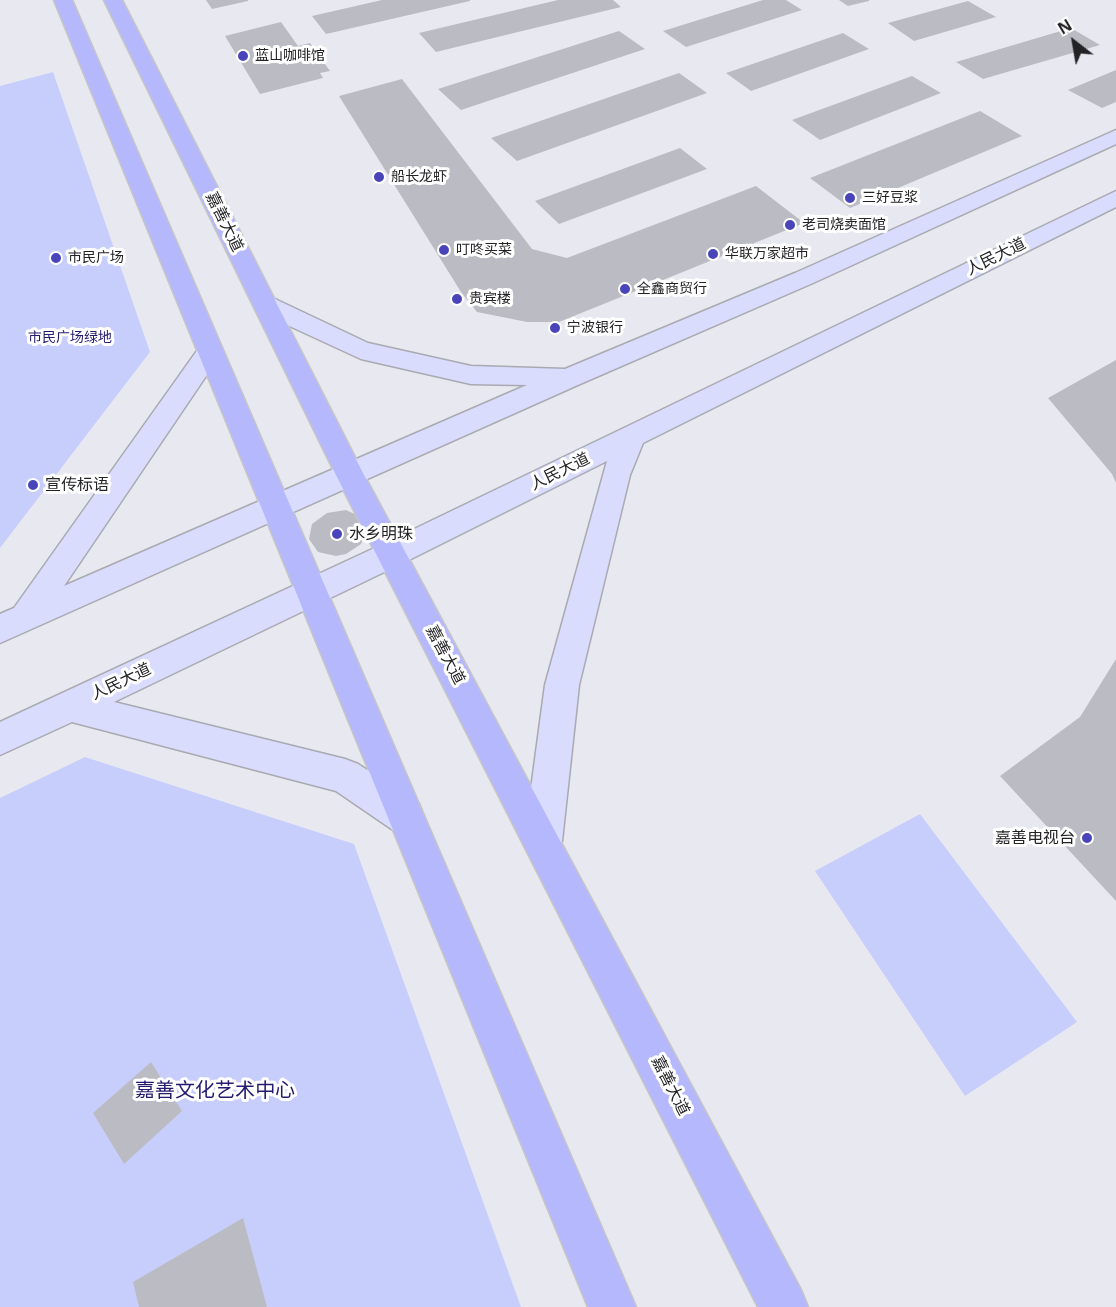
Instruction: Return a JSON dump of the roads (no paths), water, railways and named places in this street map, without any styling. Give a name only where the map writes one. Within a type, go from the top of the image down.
[{"type":"main road","points":[[63,0],[612,1307]]},
{"type":"main road","name":"嘉善大道","points":[[113,0],[351,475],[784,1307]]},
{"type":"main road","points":[[13,623],[571,377],[804,278],[1116,136]]},
{"type":"main road","name":"人民大道","points":[[0,739],[392,554],[1116,198]]},
{"type":"main road","points":[[266,306],[361,350],[471,375],[571,377]]},
{"type":"main road","points":[[13,623],[210,351]]},
{"type":"main road","points":[[543,841],[562,685],[616,475],[631,437]]},
{"type":"main road","points":[[70,706],[345,776],[406,817]]},
{"type":"place","name":"蓝山咖啡馆","points":[[243,56]]},
{"type":"place","name":"船长龙虾","points":[[379,177]]},
{"type":"place","name":"三好豆浆","points":[[850,198]]},
{"type":"place","name":"老司烧卖面馆","points":[[790,225]]},
{"type":"place","name":"叮咚买菜","points":[[444,250]]},
{"type":"place","name":"华联万家超市","points":[[713,254]]},
{"type":"place","name":"市民广场","points":[[56,258]]},
{"type":"place","name":"全鑫商贸行","points":[[625,289]]},
{"type":"place","name":"贵宾楼","points":[[457,299]]},
{"type":"place","name":"宁波银行","points":[[555,328]]},
{"type":"place","name":"宣传标语","points":[[33,485]]},
{"type":"place","name":"水乡明珠","points":[[337,534]]},
{"type":"place","name":"嘉善电视台","points":[[1087,838]]},
{"type":"park label","name":"市民广场绿地","points":[[70,338]]},
{"type":"park label","name":"嘉善文化艺术中心","points":[[215,1091]]}]
